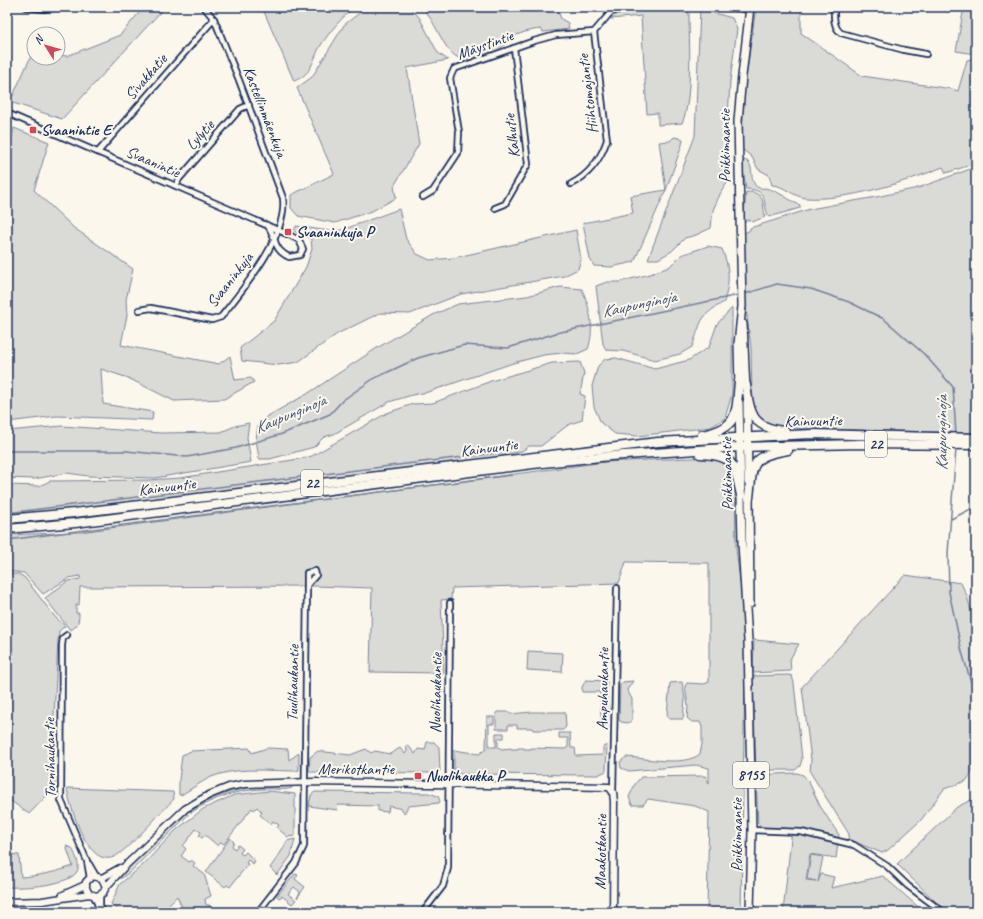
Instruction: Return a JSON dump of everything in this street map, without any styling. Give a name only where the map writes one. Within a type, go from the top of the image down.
[{"type":"highway","points":[[743,383],[754,418],[762,426],[774,430],[826,434]]},
{"type":"highway","points":[[673,441],[718,432],[728,426],[734,417],[743,383]]},
{"type":"highway","name":"Kainuuntie","points":[[7,519],[82,512],[600,448],[673,441],[826,434],[945,441]]},
{"type":"highway","name":"Kainuuntie","points":[[7,529],[75,523],[533,464],[657,452],[744,447],[962,441],[976,438]]},
{"type":"highway","name":"Kainuuntie","points":[[962,441],[976,445]]},
{"type":"highway","points":[[745,497],[754,465],[762,456],[779,451],[824,445]]},
{"type":"highway","points":[[657,452],[721,456],[730,462],[734,467],[745,497]]},
{"type":"main road","name":"Poikkimaantie","points":[[750,8],[738,121],[745,497],[750,578],[748,638],[752,830],[750,912]]},
{"type":"street","points":[[26,7],[44,9],[60,7]]},
{"type":"street","name":"Kastellinmäenkuja","points":[[204,7],[214,20],[249,105],[283,198],[284,206],[282,217],[277,230]]},
{"type":"street","name":"Hiihtomajantie","points":[[572,184],[580,179],[594,165],[604,150],[607,140],[594,32],[610,12],[628,7]]},
{"type":"street","points":[[733,7],[750,8]]},
{"type":"street","points":[[834,7],[837,30],[904,50],[926,54]]},
{"type":"street","name":"Sivakkatie","points":[[98,152],[214,20]]},
{"type":"street","name":"Mäystintie","points":[[423,197],[433,191],[458,153],[459,132],[450,78],[451,72],[458,66],[556,35],[594,32]]},
{"type":"street","name":"Kalhutie","points":[[495,208],[505,204],[528,164],[514,48]]},
{"type":"street","name":"Lylytie","points":[[176,186],[179,179],[240,109],[249,105]]},
{"type":"street","name":"Svaanintie","points":[[7,113],[267,225],[299,240],[303,245],[303,252],[297,257],[289,257],[278,250],[267,225]]},
{"type":"street","name":"Svaaninkuja","points":[[139,310],[151,308],[212,320],[217,319],[258,270],[277,230]]},
{"type":"street","name":"Tuulihaukantie","points":[[258,912],[296,863],[301,854],[304,837],[307,584]]},
{"type":"street","name":"Ampuhaukantie","points":[[613,792],[617,588]]},
{"type":"street","name":"Nuolihaukantie","points":[[423,912],[443,886],[448,868],[450,603]]},
{"type":"street","name":"Tornihaukantie","points":[[67,635],[63,638],[62,645],[61,800],[68,820],[96,877]]},
{"type":"street","name":"Merikotkantie","points":[[94,895],[106,887],[125,866],[185,809],[209,795],[229,787],[244,784],[304,783],[605,786],[613,792]]},
{"type":"street","name":"Maakotkantie","points":[[613,792],[613,912]]},
{"type":"street","points":[[752,830],[801,832],[854,845],[887,866],[908,886],[943,912]]},
{"type":"street","name":"Merikotkantie","points":[[85,885],[96,877],[125,866]]},
{"type":"street","points":[[96,877],[106,887]]},
{"type":"street","points":[[56,898],[85,885],[94,895],[100,911]]},
{"type":"street","points":[[7,902],[28,902],[94,895]]},
{"type":"shaded area","points":[[144,7],[165,7],[62,119],[10,102],[26,66],[66,66],[66,56],[120,35]]},
{"type":"shaded area","points":[[262,7],[355,7],[341,19],[325,39],[305,75],[294,81]]},
{"type":"shaded area","points":[[367,7],[409,7],[419,17],[438,53],[448,60],[407,68],[419,144],[394,186],[396,198],[372,211],[335,223],[298,216],[291,208],[291,195],[334,174],[297,88],[312,77],[344,25]]},
{"type":"shaded area","points":[[421,7],[557,7],[561,19],[568,23],[569,29],[543,32],[541,29],[525,32],[509,39],[501,48],[491,53],[479,57],[462,59],[452,53],[447,47],[430,18]]},
{"type":"shaded area","points":[[756,7],[801,7],[801,33],[862,76],[958,91],[967,60],[976,58],[976,163],[946,173],[943,167],[912,179],[839,197],[806,198],[797,196],[781,187],[772,185],[769,175],[758,169],[752,157],[742,149],[743,99]]},
{"type":"shaded area","points":[[964,7],[976,7],[976,54],[956,51]]},
{"type":"shaded area","points":[[654,9],[682,9],[689,13],[689,85],[688,100],[682,123],[658,125],[658,113],[647,114],[641,16],[611,19],[618,13]]},
{"type":"shaded area","points":[[700,9],[732,18],[737,29],[730,81],[727,138],[729,180],[721,192],[713,210],[711,228],[685,238],[672,251],[658,259],[648,259],[695,136]]},
{"type":"shaded area","points":[[14,128],[49,142],[34,190],[74,228],[133,269],[126,300],[127,315],[121,345],[219,364],[230,356],[235,380],[251,378],[254,382],[224,399],[174,401],[128,378],[101,369],[103,404],[153,412],[152,420],[57,416],[7,422],[7,226],[10,221],[7,217],[7,155]]},
{"type":"shaded area","points":[[674,137],[683,139],[682,145],[666,190],[659,142],[670,141]]},
{"type":"shaded area","points":[[745,160],[750,164],[753,182],[757,187],[767,188],[777,192],[800,205],[800,208],[769,217],[762,194],[754,190],[746,189],[742,163]]},
{"type":"shaded area","points":[[976,167],[976,433],[782,428],[772,426],[759,420],[752,397],[751,348],[746,308],[743,234],[750,230],[750,228],[810,209],[918,188]]},
{"type":"shaded area","points":[[666,190],[634,262],[611,267],[594,266],[590,259],[583,223],[633,213],[630,196]]},
{"type":"shaded area","points":[[746,192],[752,192],[762,198],[765,217],[752,222],[750,220],[746,221],[743,225]]},
{"type":"shaded area","points":[[399,209],[406,239],[417,254],[430,260],[453,258],[576,230],[581,259],[578,269],[564,276],[461,294],[410,314],[380,313],[337,334],[298,362],[279,365],[242,361],[240,348],[274,321],[306,267],[312,249],[311,239],[294,231],[296,226],[329,231],[342,230]]},
{"type":"shaded area","points":[[708,246],[722,249],[728,269],[727,288],[724,302],[709,312],[702,320],[692,347],[680,354],[655,360],[623,351],[606,350],[603,344],[596,286],[607,282],[619,282],[650,274],[669,267],[681,255]]},
{"type":"shaded area","points":[[560,287],[582,289],[591,319],[591,334],[588,349],[577,354],[562,353],[544,355],[513,363],[428,392],[389,402],[334,434],[324,437],[314,447],[270,459],[259,459],[256,439],[258,425],[266,417],[307,394],[377,348],[433,315],[458,304],[527,296]]},
{"type":"shaded area","points":[[732,308],[732,394],[725,418],[711,427],[638,436],[615,434],[601,423],[594,407],[592,386],[598,366],[605,359],[616,358],[655,369],[689,360],[709,347],[717,324]]},
{"type":"shaded area","points":[[580,362],[584,373],[580,394],[585,396],[582,420],[568,425],[541,446],[529,446],[522,451],[497,457],[58,513],[7,517],[7,485],[39,486],[50,481],[148,480],[180,478],[305,458],[312,456],[387,413],[413,404],[433,403],[491,381],[552,363]]},
{"type":"shaded area","points":[[249,423],[247,437],[251,462],[155,478],[88,476],[67,473],[34,479],[7,478],[7,431],[62,426],[161,433],[221,432],[235,426]]},
{"type":"shaded area","points":[[712,457],[720,458],[729,465],[735,481],[736,549],[744,613],[745,672],[741,912],[707,912],[709,812],[695,806],[648,799],[643,805],[632,805],[629,797],[635,784],[641,777],[705,776],[709,783],[709,768],[696,765],[629,771],[621,768],[620,762],[626,757],[675,761],[693,758],[700,754],[702,744],[702,727],[700,722],[692,722],[687,718],[688,707],[685,686],[687,683],[704,684],[709,682],[709,563],[626,562],[619,583],[452,588],[451,599],[441,600],[444,673],[370,672],[372,588],[316,586],[80,587],[79,605],[76,605],[76,613],[79,613],[78,621],[75,627],[70,630],[45,598],[68,581],[80,579],[80,576],[69,578],[43,594],[24,573],[7,571],[7,535],[80,532],[605,462]]},
{"type":"shaded area","points":[[7,574],[19,574],[25,578],[55,617],[65,626],[59,631],[58,641],[53,734],[55,787],[29,814],[7,798]]},
{"type":"shaded area","points":[[905,575],[961,583],[967,596],[976,628],[976,766],[966,781],[944,789],[921,820],[888,850],[882,853],[848,839],[849,834],[810,772],[811,760],[802,687]]},
{"type":"shaded area","points":[[754,640],[799,644],[790,659],[791,671],[753,673]]},
{"type":"shaded area","points":[[528,651],[563,653],[562,672],[527,670]]},
{"type":"shaded area","points":[[753,676],[792,676],[794,683],[802,759],[800,766],[795,770],[756,770]]},
{"type":"shaded area","points":[[586,680],[607,681],[607,718],[601,718],[600,692],[582,692],[582,687]]},
{"type":"shaded area","points":[[633,681],[627,690],[632,699],[632,720],[628,723],[621,722],[619,720],[620,685],[623,682]]},
{"type":"shaded area","points":[[682,682],[685,699],[683,719],[669,719],[667,715],[670,683]]},
{"type":"shaded area","points":[[509,712],[510,714],[565,712],[566,727],[563,730],[533,730],[532,728],[517,728],[517,725],[508,725],[508,729],[496,729],[496,713]]},
{"type":"shaded area","points":[[487,717],[494,717],[494,724],[489,724],[489,747],[496,747],[496,733],[504,733],[504,738],[498,738],[498,747],[502,749],[565,749],[568,747],[568,738],[559,738],[559,733],[570,733],[571,748],[575,748],[576,756],[603,755],[603,747],[607,745],[606,771],[598,775],[456,774],[454,770],[454,750],[479,754],[486,749]]},
{"type":"shaded area","points":[[427,742],[434,742],[439,747],[440,771],[438,773],[311,772],[309,770],[310,757],[318,751],[350,755],[366,749],[371,753],[375,751],[390,754],[400,748],[405,754],[407,751],[406,746],[408,745],[415,754],[418,749],[425,750]]},
{"type":"shaded area","points":[[249,748],[252,753],[267,748],[288,749],[289,760],[299,753],[299,770],[251,770],[228,772],[207,779],[179,795],[182,755],[191,751]]},
{"type":"shaded area","points":[[797,773],[803,775],[808,780],[820,806],[839,835],[836,858],[810,854],[806,880],[816,881],[807,879],[811,855],[823,857],[818,882],[821,874],[834,877],[831,888],[883,876],[924,912],[783,912],[792,829],[764,828],[758,824],[756,775]]},
{"type":"shaded area","points":[[291,786],[292,788],[244,791],[226,795],[190,812],[208,801],[227,793],[247,788]]},
{"type":"shaded area","points":[[67,788],[173,792],[174,799],[120,853],[114,857],[104,858],[88,845],[76,821]]},
{"type":"shaded area","points":[[269,791],[295,794],[295,836],[288,837],[277,828],[279,825],[273,821],[271,824],[260,815],[262,812],[257,807],[254,810],[252,808],[224,844],[221,842],[218,846],[205,835],[202,838],[199,836],[201,832],[196,829],[183,846],[186,849],[181,856],[189,862],[191,860],[195,863],[193,866],[204,874],[211,896],[205,899],[206,905],[210,905],[209,907],[215,912],[188,912],[181,905],[177,896],[166,907],[156,907],[133,913],[118,910],[111,904],[120,884],[143,865],[175,831],[203,809],[234,795]]},
{"type":"shaded area","points":[[315,792],[428,793],[438,796],[440,801],[439,803],[408,806],[404,814],[402,809],[389,806],[388,812],[378,811],[378,806],[338,805],[337,810],[309,806],[311,795]]},
{"type":"shaded area","points":[[976,799],[976,911],[951,912],[937,903],[897,864],[957,807]]},
{"type":"shaded area","points":[[187,813],[188,815],[130,872],[122,878],[116,879]]},
{"type":"shaded area","points":[[230,838],[234,842],[232,846],[235,849],[238,845],[243,849],[240,853],[243,855],[246,852],[255,861],[253,864],[248,860],[246,863],[248,864],[230,887],[227,885],[225,887],[206,872]]},
{"type":"shaded area","points":[[295,839],[291,856],[277,875],[270,868],[287,841]]},
{"type":"shaded area","points":[[66,846],[72,848],[77,861],[78,869],[74,875],[67,879],[46,885],[7,887],[7,856],[9,854],[19,855],[21,877],[34,876],[73,866]]},
{"type":"shaded area","points":[[295,874],[298,875],[295,879],[305,887],[297,898],[300,892],[294,887],[288,894],[296,900],[292,904],[282,896],[279,898],[277,896]]},
{"type":"waterway","name":"Kaupunginoja","points":[[745,294],[777,284],[811,289],[849,302],[884,319],[924,354],[953,387],[956,435]]},
{"type":"waterway","name":"Kaupunginoja","points":[[7,451],[126,451],[187,457],[236,448],[282,434],[330,414],[343,400],[373,379],[418,358],[464,345],[508,348],[556,333],[739,295]]},
{"type":"waterway","points":[[7,513],[504,452],[516,448]]},
{"type":"waterway","name":"Kaupunginoja","points":[[956,449],[948,553],[949,592],[962,652],[976,699]]},
{"type":"waterway","points":[[7,540],[512,475]]},
{"type":"waterway","points":[[951,519],[971,509]]},
{"type":"waterway","points":[[969,912],[976,894]]},
{"type":"place","name":"Svaanintie E","points":[[33,130]]},
{"type":"place","name":"Svaaninkuja P","points":[[288,232]]},
{"type":"place","name":"Nuolihaukka P","points":[[418,776]]}]
